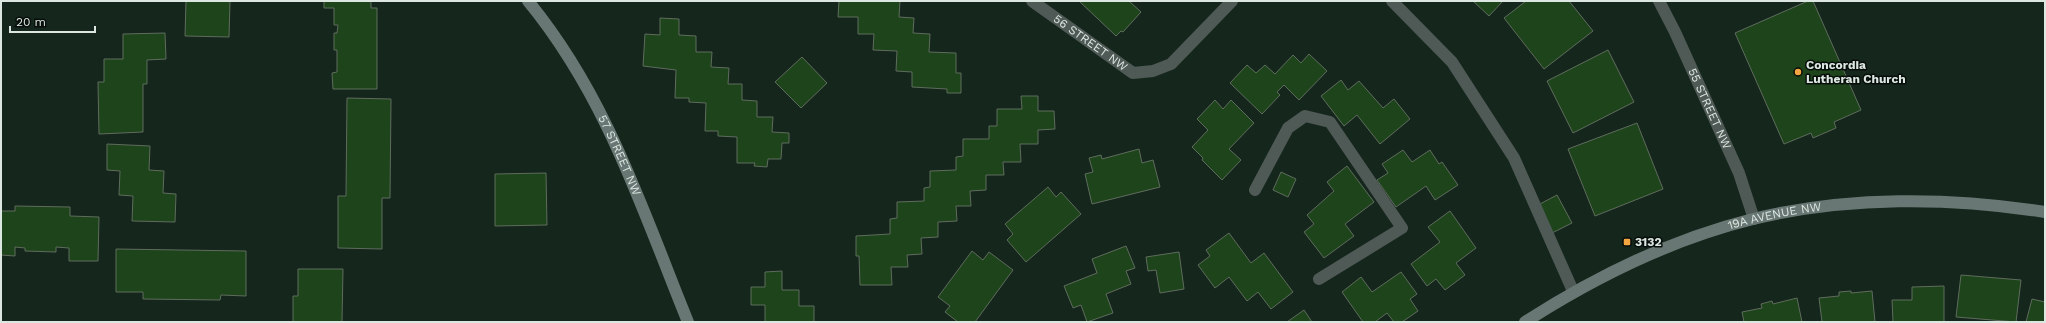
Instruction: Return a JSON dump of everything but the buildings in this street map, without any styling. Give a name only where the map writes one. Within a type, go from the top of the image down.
[{"type":"street","name":"57 STREET NW","points":[[528,1],[568,55],[603,116],[628,168],[688,322]]},
{"type":"street","name":"56 STREET NW","points":[[1032,1],[1132,72],[1153,71],[1171,64],[1232,1]]},
{"type":"street","points":[[1392,1],[1452,62],[1514,158],[1573,291]]},
{"type":"street","name":"55 STREET NW","points":[[1659,1],[1675,32],[1739,173],[1754,219]]},
{"type":"street","points":[[1255,190],[1288,128],[1305,116],[1330,122],[1402,228],[1319,279]]},
{"type":"street","name":"19A AVENUE NW","points":[[1525,322],[1573,291],[1648,255],[1701,234],[1754,219],[1810,209],[1920,200],[1996,204],[2045,212]]},
{"type":"place","name":"Concordia Lutheran Church","points":[[1798,72]]},
{"type":"place","name":"3132","points":[[1627,242]]}]
